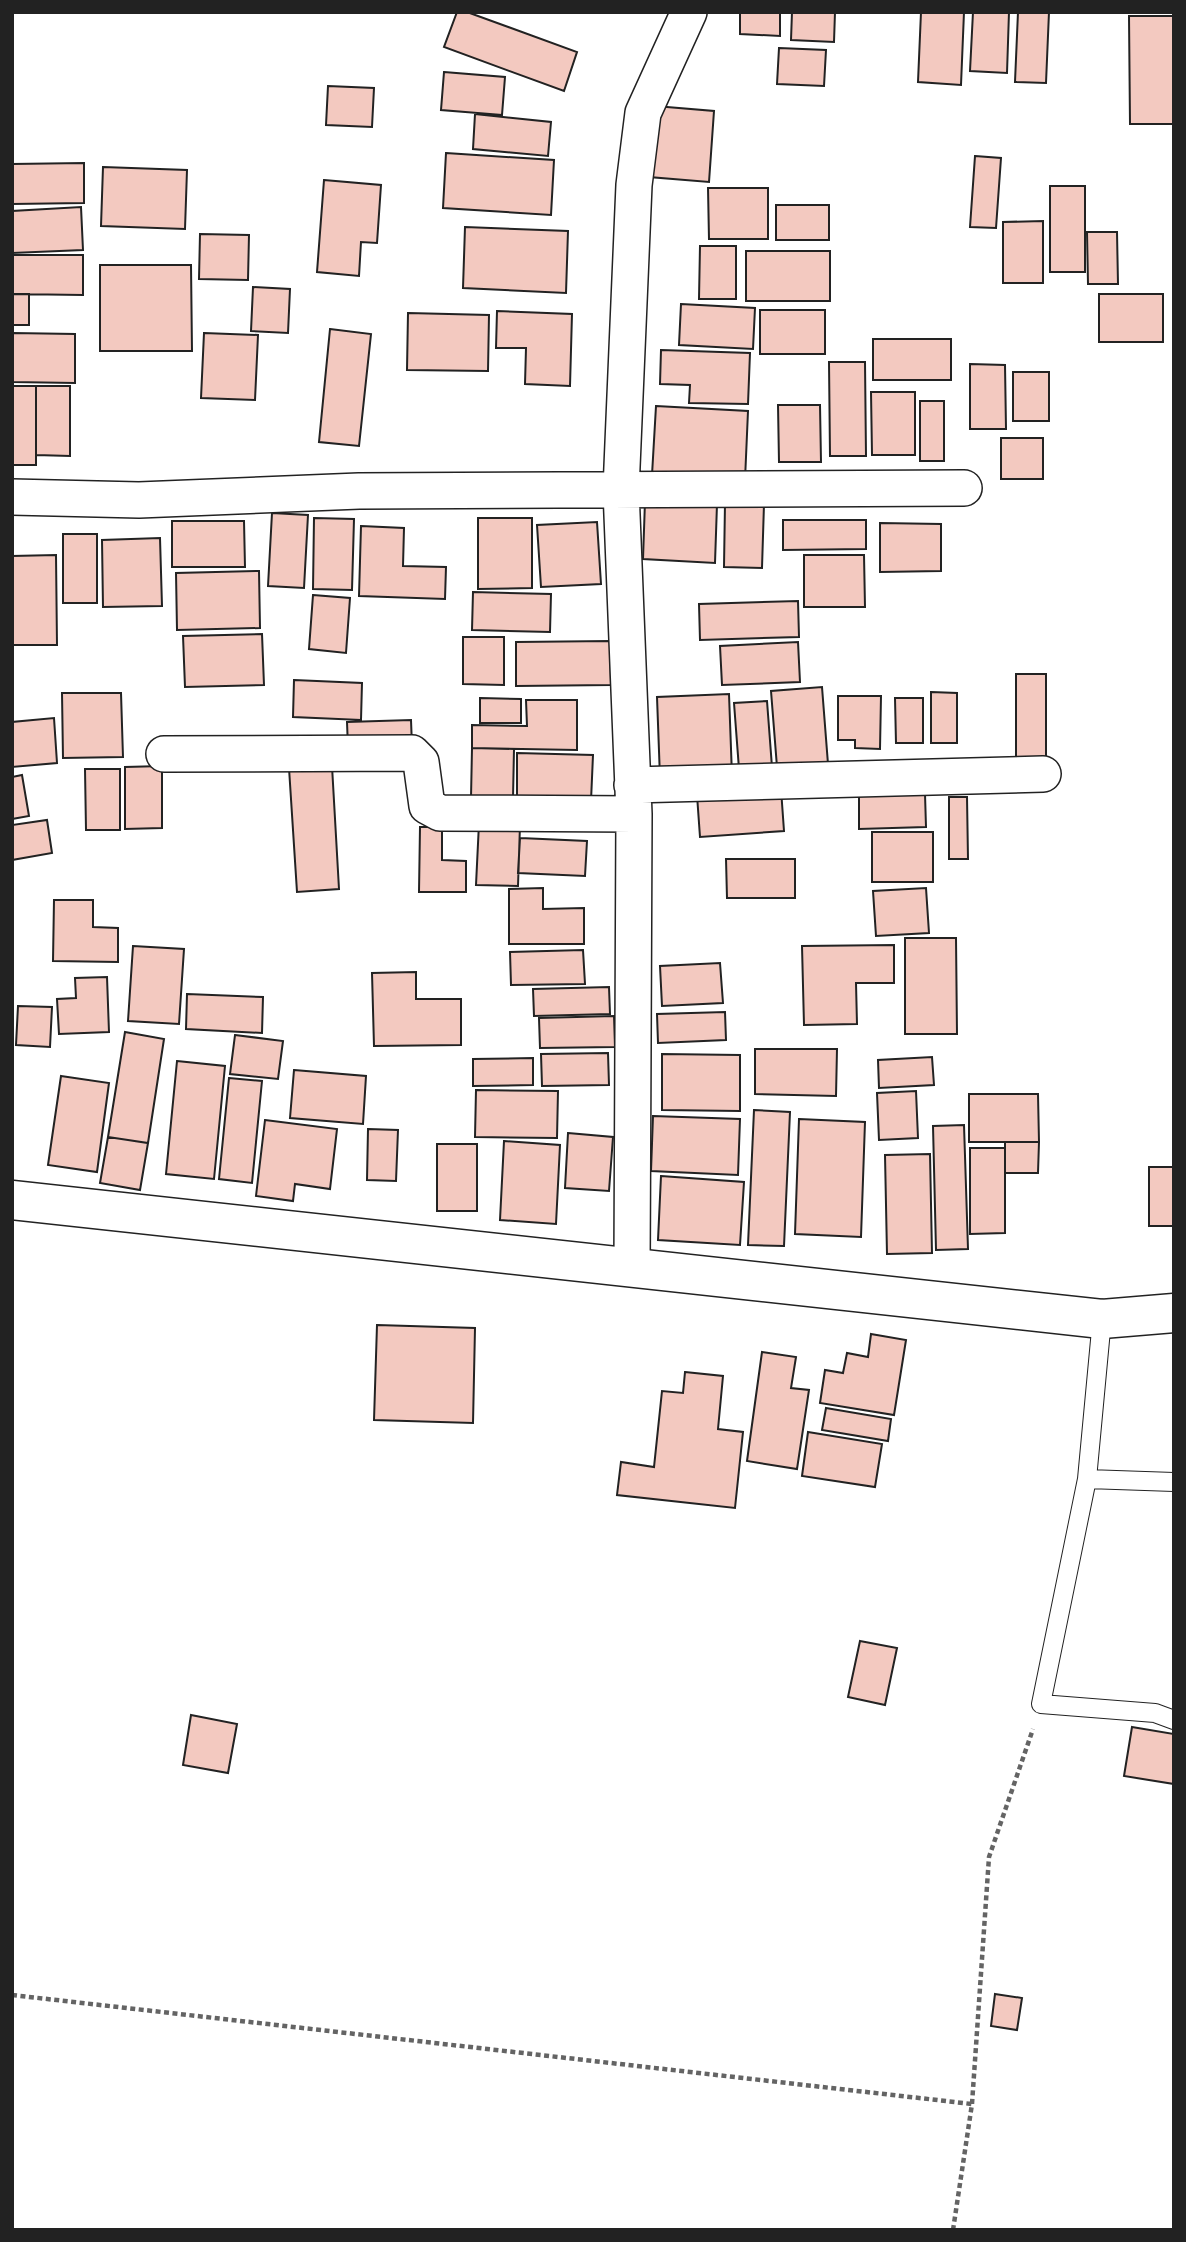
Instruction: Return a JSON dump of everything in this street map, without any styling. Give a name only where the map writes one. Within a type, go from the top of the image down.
[{"type":"street","points":[[632,1266],[633,799],[621,490],[634,185],[643,113],[687,15]]},
{"type":"street","points":[[12,497],[139,500],[359,491],[964,488]]},
{"type":"street","points":[[164,754],[412,753],[421,762],[427,806],[440,813],[1043,774]]},
{"type":"street","points":[[12,1200],[1102,1319],[1174,1313]]},
{"type":"lane","points":[[1102,1319],[1087,1479],[1041,1704],[1155,1713],[1174,1720]]},
{"type":"lane","points":[[1087,1479],[1174,1482]]},
{"type":"path","points":[[953,2230],[972,2104],[989,1857],[1041,1704]]},
{"type":"path","points":[[12,1995],[972,2104]]},
{"type":"building","points":[[457,12],[467,12],[577,52],[564,91],[444,47]]},
{"type":"building","points":[[740,12],[780,12],[780,36],[740,34]]},
{"type":"building","points":[[792,12],[835,12],[834,42],[791,40]]},
{"type":"building","points":[[921,12],[964,12],[961,85],[918,82]]},
{"type":"building","points":[[973,12],[1009,12],[1007,73],[970,71]]},
{"type":"building","points":[[1018,12],[1049,12],[1046,83],[1015,82]]},
{"type":"building","points":[[1129,16],[1174,16],[1174,124],[1130,124]]},
{"type":"building","points":[[779,48],[826,50],[824,86],[777,84]]},
{"type":"building","points":[[444,72],[505,77],[502,115],[441,110]]},
{"type":"building","points":[[328,86],[374,88],[372,127],[326,125]]},
{"type":"building","points":[[655,106],[714,111],[709,182],[649,177]]},
{"type":"building","points":[[475,114],[551,122],[548,156],[473,149]]},
{"type":"building","points":[[446,153],[554,160],[551,215],[443,208]]},
{"type":"building","points":[[975,156],[1001,158],[996,228],[970,227]]},
{"type":"building","points":[[84,163],[84,203],[12,204],[12,164]]},
{"type":"building","points":[[103,167],[187,170],[185,229],[101,226]]},
{"type":"building","points":[[324,180],[381,185],[377,243],[361,242],[359,276],[317,272]]},
{"type":"building","points":[[1050,186],[1085,186],[1085,272],[1050,272]]},
{"type":"building","points":[[708,188],[768,188],[768,239],[709,239]]},
{"type":"building","points":[[776,205],[829,205],[829,240],[776,240]]},
{"type":"building","points":[[81,207],[83,250],[12,253],[12,211]]},
{"type":"building","points":[[1043,221],[1043,283],[1003,283],[1003,222]]},
{"type":"building","points":[[465,227],[568,231],[566,293],[463,288]]},
{"type":"building","points":[[1087,232],[1117,232],[1118,284],[1088,284]]},
{"type":"building","points":[[200,234],[249,235],[248,280],[199,279]]},
{"type":"building","points":[[700,246],[736,246],[736,299],[699,299]]},
{"type":"building","points":[[746,251],[830,251],[830,301],[746,301]]},
{"type":"building","points":[[12,255],[83,255],[83,295],[12,294]]},
{"type":"building","points":[[100,265],[191,265],[192,351],[100,351]]},
{"type":"building","points":[[253,287],[290,289],[288,333],[251,331]]},
{"type":"building","points":[[12,294],[29,294],[29,325],[12,325]]},
{"type":"building","points":[[1099,294],[1163,294],[1163,342],[1099,342]]},
{"type":"building","points":[[681,304],[755,308],[753,349],[679,345]]},
{"type":"building","points":[[760,310],[825,310],[825,354],[760,354]]},
{"type":"building","points":[[497,311],[572,314],[570,386],[525,384],[526,348],[496,348]]},
{"type":"building","points":[[408,313],[489,315],[488,371],[407,370]]},
{"type":"building","points":[[330,329],[371,334],[359,446],[319,442]]},
{"type":"building","points":[[12,333],[75,334],[75,383],[12,382]]},
{"type":"building","points":[[204,333],[258,335],[255,400],[201,398]]},
{"type":"building","points":[[873,339],[951,339],[951,380],[873,380]]},
{"type":"building","points":[[661,350],[750,353],[748,404],[689,403],[690,385],[660,384]]},
{"type":"building","points":[[829,362],[865,362],[866,456],[830,456]]},
{"type":"building","points":[[970,364],[1005,365],[1006,429],[970,429]]},
{"type":"building","points":[[1013,372],[1049,372],[1049,421],[1013,421]]},
{"type":"building","points":[[12,386],[36,386],[36,465],[12,465]]},
{"type":"building","points":[[36,386],[70,386],[70,456],[36,455]]},
{"type":"building","points":[[871,392],[915,392],[915,455],[872,455]]},
{"type":"building","points":[[920,401],[944,401],[944,461],[920,461]]},
{"type":"building","points":[[778,405],[820,405],[821,462],[779,462]]},
{"type":"building","points":[[656,406],[748,411],[745,480],[652,475]]},
{"type":"building","points":[[1001,438],[1043,438],[1043,479],[1001,479]]},
{"type":"building","points":[[645,501],[717,504],[715,563],[643,559]]},
{"type":"building","points":[[725,503],[764,504],[762,568],[724,567]]},
{"type":"building","points":[[272,513],[308,515],[304,588],[268,586]]},
{"type":"building","points":[[314,518],[354,519],[352,590],[313,589]]},
{"type":"building","points":[[478,518],[532,518],[532,588],[478,589]]},
{"type":"building","points":[[783,520],[866,520],[866,549],[783,550]]},
{"type":"building","points":[[172,521],[244,521],[245,567],[172,567]]},
{"type":"building","points":[[597,522],[601,584],[541,587],[537,525]]},
{"type":"building","points":[[880,523],[941,524],[941,571],[880,572]]},
{"type":"building","points":[[361,526],[404,528],[403,566],[446,567],[445,599],[359,596]]},
{"type":"building","points":[[63,534],[97,534],[97,603],[63,603]]},
{"type":"building","points":[[160,538],[162,606],[103,607],[102,540]]},
{"type":"building","points":[[56,555],[57,645],[12,645],[12,556]]},
{"type":"building","points":[[804,555],[864,555],[865,607],[804,607]]},
{"type":"building","points":[[259,571],[260,628],[177,630],[176,573]]},
{"type":"building","points":[[473,592],[551,594],[550,632],[472,630]]},
{"type":"building","points":[[313,595],[350,598],[346,653],[309,649]]},
{"type":"building","points":[[798,601],[799,637],[700,640],[699,604]]},
{"type":"building","points":[[262,634],[264,685],[185,687],[183,636]]},
{"type":"building","points":[[463,637],[504,637],[504,685],[463,684]]},
{"type":"building","points":[[610,641],[611,685],[516,686],[516,642]]},
{"type":"building","points":[[798,642],[800,682],[722,685],[720,646]]},
{"type":"building","points":[[1016,674],[1046,674],[1046,759],[1016,759]]},
{"type":"building","points":[[294,680],[362,683],[361,720],[293,717]]},
{"type":"building","points":[[822,687],[828,764],[777,767],[771,691]]},
{"type":"building","points":[[931,692],[957,693],[957,743],[931,743]]},
{"type":"building","points":[[62,693],[121,693],[123,757],[63,758]]},
{"type":"building","points":[[729,694],[732,776],[660,778],[657,697]]},
{"type":"building","points":[[838,696],[881,696],[880,749],[855,748],[855,740],[838,740]]},
{"type":"building","points":[[480,698],[521,699],[521,723],[480,723]]},
{"type":"building","points":[[895,698],[923,698],[923,743],[896,743]]},
{"type":"building","points":[[526,700],[577,700],[577,750],[472,748],[472,725],[527,726]]},
{"type":"building","points":[[767,701],[772,767],[739,769],[734,703]]},
{"type":"building","points":[[54,718],[57,763],[12,767],[12,722]]},
{"type":"building","points":[[411,720],[412,746],[348,748],[347,722]]},
{"type":"building","points":[[472,748],[514,749],[513,798],[471,798]]},
{"type":"building","points":[[517,753],[593,755],[591,801],[517,799]]},
{"type":"building","points":[[162,766],[162,828],[125,829],[125,767]]},
{"type":"building","points":[[332,766],[339,889],[297,892],[289,768]]},
{"type":"building","points":[[85,769],[120,769],[120,830],[86,830]]},
{"type":"building","points":[[22,775],[29,816],[12,819],[12,777]]},
{"type":"building","points":[[781,789],[784,831],[700,837],[697,795]]},
{"type":"building","points":[[925,794],[926,827],[859,829],[859,796]]},
{"type":"building","points":[[949,797],[967,797],[968,859],[949,859]]},
{"type":"building","points":[[47,820],[52,853],[12,860],[12,825]]},
{"type":"building","points":[[479,823],[520,825],[518,886],[476,885]]},
{"type":"building","points":[[420,827],[442,827],[442,860],[466,861],[466,892],[419,892]]},
{"type":"building","points":[[872,832],[933,832],[933,882],[872,882]]},
{"type":"building","points":[[520,838],[587,841],[585,876],[518,873]]},
{"type":"building","points":[[726,859],[795,859],[795,898],[727,898]]},
{"type":"building","points":[[543,888],[543,909],[584,908],[584,944],[509,944],[509,889]]},
{"type":"building","points":[[926,888],[929,933],[876,936],[873,891]]},
{"type":"building","points":[[54,900],[93,900],[93,927],[118,928],[118,962],[53,961]]},
{"type":"building","points":[[905,938],[956,938],[957,1034],[905,1034]]},
{"type":"building","points":[[894,945],[894,983],[856,983],[857,1024],[804,1025],[802,946]]},
{"type":"building","points":[[133,946],[184,949],[179,1024],[128,1021]]},
{"type":"building","points":[[583,950],[585,984],[511,985],[510,952]]},
{"type":"building","points":[[720,963],[723,1003],[662,1006],[660,966]]},
{"type":"building","points":[[416,972],[416,999],[461,999],[461,1045],[374,1046],[372,973]]},
{"type":"building","points":[[107,977],[109,1032],[59,1034],[57,999],[76,998],[75,978]]},
{"type":"building","points":[[609,987],[610,1014],[534,1016],[533,989]]},
{"type":"building","points":[[187,994],[263,997],[262,1033],[186,1029]]},
{"type":"building","points":[[18,1006],[52,1007],[50,1047],[16,1045]]},
{"type":"building","points":[[725,1012],[726,1040],[658,1043],[657,1014]]},
{"type":"building","points":[[614,1016],[615,1047],[540,1048],[539,1018]]},
{"type":"building","points":[[125,1032],[164,1039],[148,1143],[108,1137]]},
{"type":"building","points":[[235,1035],[283,1041],[278,1079],[230,1074]]},
{"type":"building","points":[[755,1049],[837,1049],[836,1096],[755,1094]]},
{"type":"building","points":[[608,1053],[609,1085],[542,1086],[541,1054]]},
{"type":"building","points":[[662,1054],[740,1055],[740,1111],[662,1110]]},
{"type":"building","points":[[932,1057],[934,1085],[879,1088],[878,1060]]},
{"type":"building","points":[[533,1058],[533,1085],[473,1086],[473,1059]]},
{"type":"building","points":[[177,1061],[225,1066],[214,1179],[166,1174]]},
{"type":"building","points":[[294,1070],[366,1076],[363,1124],[290,1118]]},
{"type":"building","points":[[61,1076],[109,1083],[97,1172],[48,1165]]},
{"type":"building","points":[[229,1078],[262,1081],[252,1183],[219,1179]]},
{"type":"building","points":[[476,1090],[558,1091],[557,1138],[475,1137]]},
{"type":"building","points":[[916,1091],[918,1138],[879,1140],[877,1093]]},
{"type":"building","points":[[969,1094],[1038,1094],[1039,1142],[969,1142]]},
{"type":"building","points":[[754,1110],[790,1112],[784,1246],[748,1245]]},
{"type":"building","points":[[653,1116],[740,1119],[738,1175],[651,1171]]},
{"type":"building","points":[[799,1119],[865,1122],[861,1237],[795,1234]]},
{"type":"building","points":[[265,1120],[337,1129],[330,1189],[295,1184],[293,1201],[256,1196]]},
{"type":"building","points":[[964,1125],[968,1249],[936,1250],[933,1126]]},
{"type":"building","points":[[368,1129],[398,1130],[396,1181],[367,1180]]},
{"type":"building","points":[[568,1133],[613,1137],[609,1191],[565,1188]]},
{"type":"building","points":[[108,1137],[148,1143],[140,1190],[100,1183]]},
{"type":"building","points":[[504,1141],[560,1145],[556,1224],[500,1220]]},
{"type":"building","points":[[1005,1142],[1039,1142],[1038,1173],[1005,1173]]},
{"type":"building","points":[[437,1144],[477,1144],[477,1211],[437,1211]]},
{"type":"building","points":[[970,1148],[1005,1148],[1005,1233],[970,1234]]},
{"type":"building","points":[[930,1154],[932,1253],[887,1254],[885,1155]]},
{"type":"building","points":[[1149,1167],[1174,1167],[1174,1226],[1149,1226]]},
{"type":"building","points":[[661,1176],[744,1182],[740,1245],[658,1240]]},
{"type":"building","points":[[377,1325],[475,1328],[473,1423],[374,1420]]},
{"type":"building","points":[[871,1334],[906,1340],[894,1415],[820,1403],[825,1370],[843,1373],[847,1353],[868,1357]]},
{"type":"building","points":[[762,1352],[796,1357],[791,1388],[809,1390],[797,1469],[747,1461]]},
{"type":"building","points":[[685,1372],[723,1376],[718,1429],[743,1432],[735,1508],[617,1495],[621,1462],[654,1467],[662,1391],[683,1393]]},
{"type":"building","points":[[826,1408],[891,1419],[888,1441],[822,1430]]},
{"type":"building","points":[[808,1432],[882,1444],[875,1487],[802,1476]]},
{"type":"building","points":[[860,1641],[897,1648],[885,1705],[848,1697]]},
{"type":"building","points":[[191,1715],[237,1724],[228,1773],[183,1765]]},
{"type":"building","points":[[1132,1727],[1174,1734],[1174,1784],[1124,1776]]},
{"type":"building","points":[[995,1994],[1022,1998],[1017,2030],[991,2026]]}]
